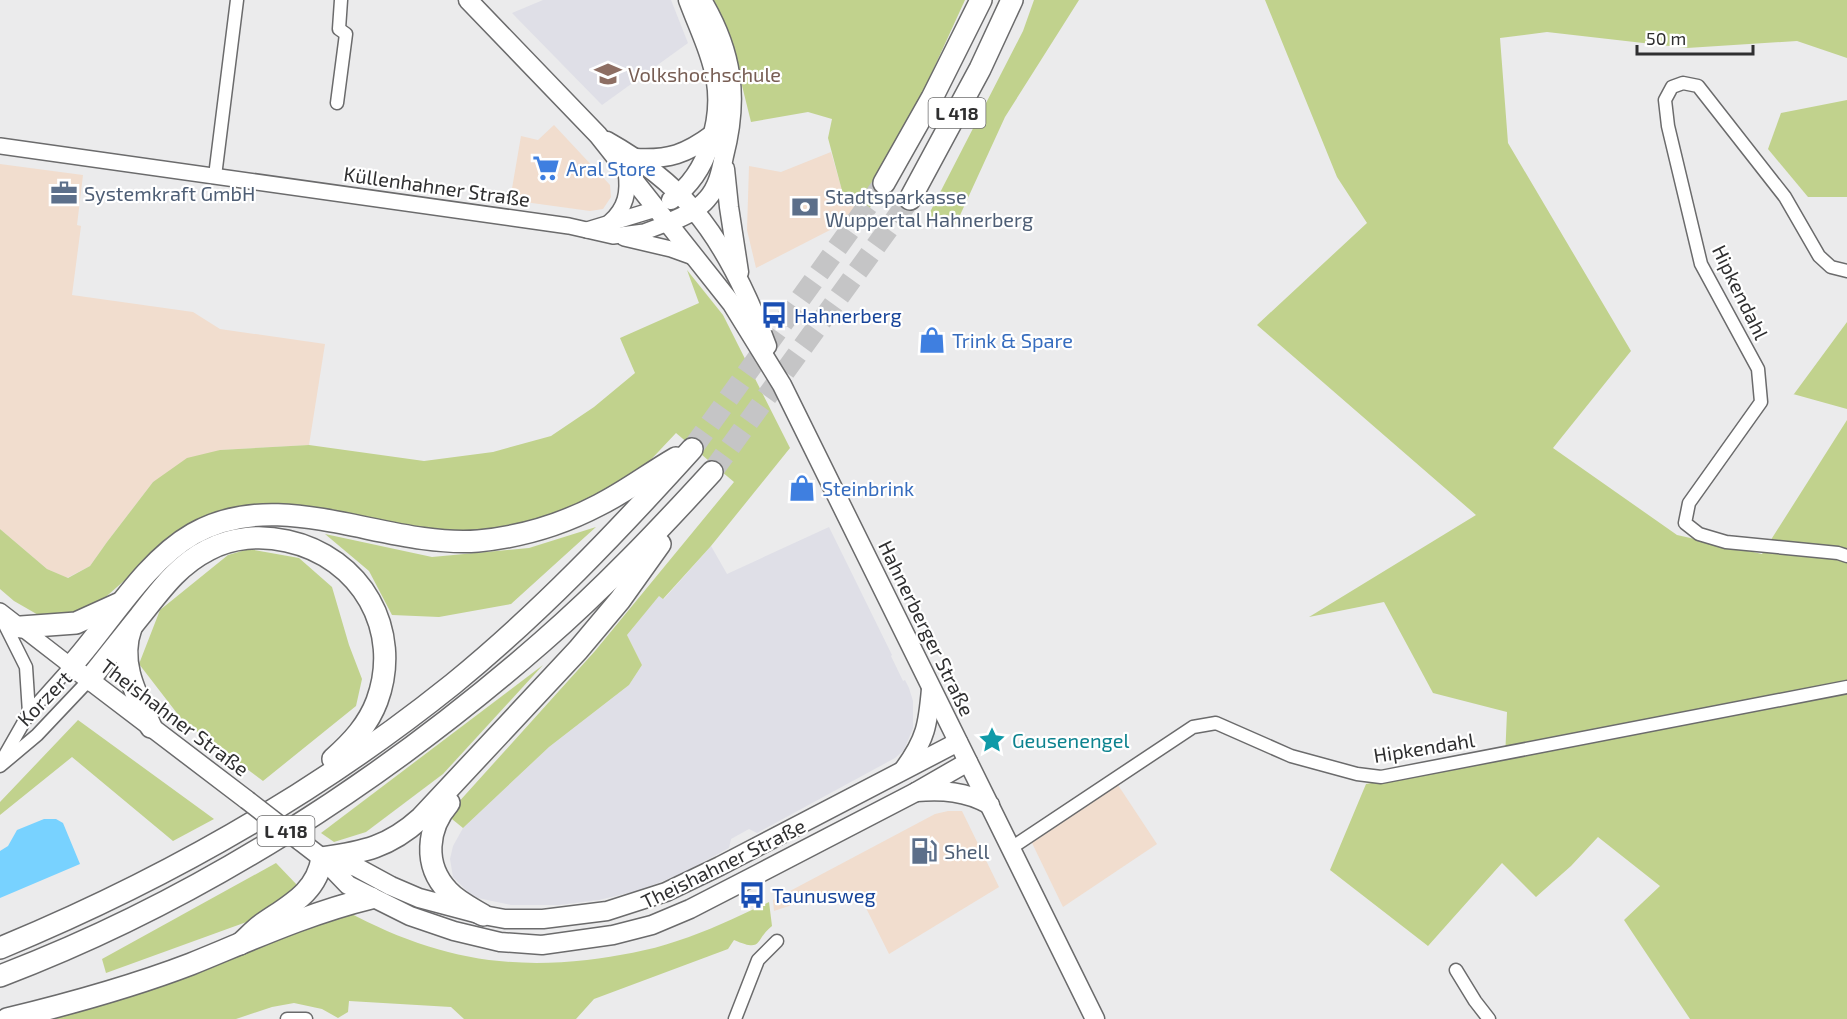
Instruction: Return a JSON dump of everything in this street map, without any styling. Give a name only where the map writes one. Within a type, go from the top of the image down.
[{"type":"highway","name":"L 418","points":[[884,183],[932,98],[981,0]]},
{"type":"highway","name":"L 418","points":[[910,200],[975,79],[1012,0]]},
{"type":"highway","name":"L 418","points":[[0,948],[85,912],[207,849],[286,802],[397,728],[493,650],[573,576],[692,449],[642,477],[600,505],[577,516],[540,529],[492,539],[456,541],[413,538],[324,520],[272,514],[235,518],[203,528],[175,546],[143,577],[94,641],[71,666]]},
{"type":"highway","name":"L 418","points":[[0,976],[91,937],[207,878],[303,821],[401,755],[468,705],[544,640],[633,556],[712,472],[620,600],[578,650],[421,818],[390,841],[359,852],[322,858]]},
{"type":"highway","name":"L 418","points":[[89,680],[171,576],[209,549],[253,537],[271,537],[304,544],[325,553],[351,573],[371,603],[379,624],[384,650],[382,684],[372,712],[353,741],[286,802]]},
{"type":"highway","name":"L 418","points":[[21,627],[76,623],[124,601]]},
{"type":"highway","name":"L 418","points":[[132,625],[126,644],[130,677],[151,727]]},
{"type":"highway","name":"L 418","points":[[466,771],[453,799],[443,810],[435,825],[430,851],[435,870],[444,887],[458,900],[483,915]]},
{"type":"highway","points":[[240,944],[260,926],[291,906],[307,891],[318,877],[322,858]]},
{"type":"highway","points":[[7,1019],[123,987],[329,909],[371,898]]},
{"type":"main road","points":[[468,0],[598,135],[630,165],[675,156],[690,150],[713,134]]},
{"type":"main road","points":[[650,202],[679,194],[697,173],[707,153],[719,105],[714,70],[688,0]]},
{"type":"main road","points":[[666,230],[708,198],[719,178],[732,121],[732,82],[728,59],[720,36],[702,0]]},
{"type":"main road","points":[[724,156],[731,225],[742,289]]},
{"type":"main road","name":"Hahnerberger Straße","points":[[630,165],[664,180],[694,210],[710,232],[756,316],[782,385]]},
{"type":"main road","name":"Hahnerberger Straße","points":[[630,165],[666,230],[697,259],[732,304],[782,385],[1095,1019]]},
{"type":"main road","name":"Theishahner Straße","points":[[71,666],[300,840],[322,858],[342,881],[371,898],[410,916],[454,931],[500,942],[542,945],[613,935],[652,925],[690,909],[914,793],[968,762]]},
{"type":"main road","points":[[903,770],[927,729],[931,687]]},
{"type":"main road","name":"Theishahner Straße","points":[[322,858],[356,867],[419,898],[483,915],[505,919],[543,919],[607,911],[675,888],[958,742]]},
{"type":"main road","points":[[914,793],[940,791],[960,793],[980,799],[990,805]]},
{"type":"main road","points":[[832,807],[846,814],[847,819],[843,829]]},
{"type":"street","points":[[215,176],[237,0]]},
{"type":"street","points":[[337,103],[346,34],[339,29],[341,0]]},
{"type":"street","name":"Hipkendahl","points":[[1847,271],[1831,267],[1819,256],[1785,197],[1698,86],[1683,83],[1672,87],[1665,100],[1668,126],[1701,264],[1758,369],[1761,402],[1689,503],[1685,523],[1699,534],[1726,542],[1847,556]]},
{"type":"street","name":"Küllenhahner Straße","points":[[0,146],[587,230],[611,229]]},
{"type":"street","points":[[611,229],[625,201],[630,165]]},
{"type":"street","points":[[611,229],[650,202]]},
{"type":"street","points":[[611,229],[666,230]]},
{"type":"street","points":[[611,229],[697,259]]},
{"type":"street","points":[[0,613],[26,667],[29,713]]},
{"type":"street","name":"Theishahner Straße","points":[[0,613],[71,666]]},
{"type":"street","name":"Korzert","points":[[0,765],[29,713],[71,666]]},
{"type":"street","name":"Korzert","points":[[0,765],[37,735],[89,680]]},
{"type":"street","name":"Hipkendahl","points":[[1011,848],[1193,727],[1216,723],[1291,756],[1357,774],[1381,777],[1847,687]]},
{"type":"street","points":[[735,1019],[758,960],[777,941]]},
{"type":"street","points":[[1456,970],[1489,1019]]},
{"type":"street","points":[[287,1019],[306,1019]]},
{"type":"shaded area","name":"Volkshochschule","points":[[543,0],[671,0],[688,43],[602,105],[512,13]]},
{"type":"shaded area","points":[[554,125],[610,185],[611,197],[603,209],[590,211],[510,200],[521,136],[538,140]]},
{"type":"shaded area","name":"Stadtsparkasse Wuppertal Hahnerberg","points":[[831,152],[844,197],[869,210],[756,268],[747,230],[749,166],[781,172]]},
{"type":"shaded area","points":[[0,164],[83,175],[77,225],[81,226],[72,295],[193,312],[220,329],[325,344],[309,445],[220,450],[153,482],[90,566],[67,578],[47,569],[0,529]]},
{"type":"shaded area","points":[[829,527],[903,681],[905,680],[909,688],[913,701],[913,728],[904,750],[895,758],[757,833],[749,829],[731,839],[729,848],[683,873],[641,890],[599,900],[559,905],[511,905],[473,897],[453,877],[450,859],[453,846],[463,828],[549,747],[629,685],[642,665],[627,635],[659,595],[664,599],[711,546],[727,574]]},
{"type":"shaded area","points":[[1118,785],[1157,844],[1063,907],[1032,843]]},
{"type":"shaded area","name":"Shell","points":[[962,811],[999,887],[889,954],[858,892],[840,896],[828,893],[774,911],[773,900],[935,814]]},
{"type":"green space","points":[[714,0],[965,0],[869,210],[844,198],[828,138],[832,119],[808,112],[751,122],[730,37]]},
{"type":"green space","points":[[1034,0],[1079,0],[1005,117],[956,224],[928,216],[1023,31]]},
{"type":"green space","points":[[1265,0],[1847,0],[1847,58],[1797,41],[1687,48],[1547,32],[1500,38],[1508,143],[1631,351],[1553,448],[1677,535],[1762,554],[1847,420],[1847,1019],[1690,1019],[1624,920],[1660,886],[1598,837],[1571,866],[1536,897],[1502,863],[1428,946],[1330,870],[1366,784],[1505,759],[1507,712],[1433,693],[1384,602],[1309,617],[1476,515],[1257,325],[1367,223],[1337,177]]},
{"type":"green space","points":[[1847,100],[1847,197],[1808,197],[1768,149],[1781,113]]},
{"type":"green space","points":[[687,270],[723,315],[790,448],[711,546],[663,599],[659,596],[627,635],[642,665],[629,685],[549,747],[463,828],[447,815],[595,651],[734,482],[676,433],[643,468],[617,486],[540,522],[465,534],[305,510],[167,543],[100,602],[77,617],[47,620],[14,601],[0,589],[0,529],[47,569],[68,578],[90,566],[153,482],[187,458],[220,450],[309,445],[424,461],[493,452],[551,436],[594,407],[635,373],[620,338],[699,303]]},
{"type":"green space","points":[[1847,322],[1847,409],[1793,394],[1794,394]]},
{"type":"green space","points":[[596,527],[511,604],[439,617],[392,615],[369,571],[325,534],[432,557],[529,548]]},
{"type":"green space","points":[[249,549],[299,558],[332,587],[349,645],[362,679],[356,706],[263,781],[183,721],[139,664],[160,610],[228,555]]},
{"type":"green space","points":[[543,665],[443,774],[366,832],[334,842],[321,833]]},
{"type":"green space","points":[[78,720],[214,819],[173,841],[72,757],[0,815],[0,802]]},
{"type":"green space","points":[[276,863],[298,886],[252,920],[106,973],[102,959]]},
{"type":"green space","points":[[769,902],[772,926],[758,943],[750,945],[734,940],[728,949],[594,999],[576,1019],[464,1019],[451,1007],[349,1001],[348,1012],[338,1018],[322,1009],[294,1003],[272,1007],[236,1019],[40,1019],[346,911],[405,938],[462,955],[522,963],[554,963],[587,960],[655,948],[701,933]]},
{"type":"water","points":[[44,819],[56,819],[63,823],[80,864],[0,898],[0,851],[8,846],[17,830]]},
{"type":"tunnel","points":[[692,449],[884,183]]},
{"type":"tunnel","points":[[712,472],[910,199]]},
{"type":"place","name":"Volkshochschule","points":[[608,74]]},
{"type":"place","name":"Aral Store","points":[[546,168]]},
{"type":"place","name":"Systemkraft GmbH","points":[[64,193]]},
{"type":"place","name":"Stadtsparkasse Wuppertal Hahnerberg","points":[[805,207]]},
{"type":"place","name":"Hahnerberg","points":[[774,315]]},
{"type":"place","name":"Trink & Spare","points":[[932,340]]},
{"type":"place","name":"Steinbrink","points":[[802,488]]},
{"type":"place","name":"Geusenengel","points":[[992,740]]},
{"type":"place","name":"Shell","points":[[924,851]]},
{"type":"place","name":"Taunusweg","points":[[752,895]]}]
